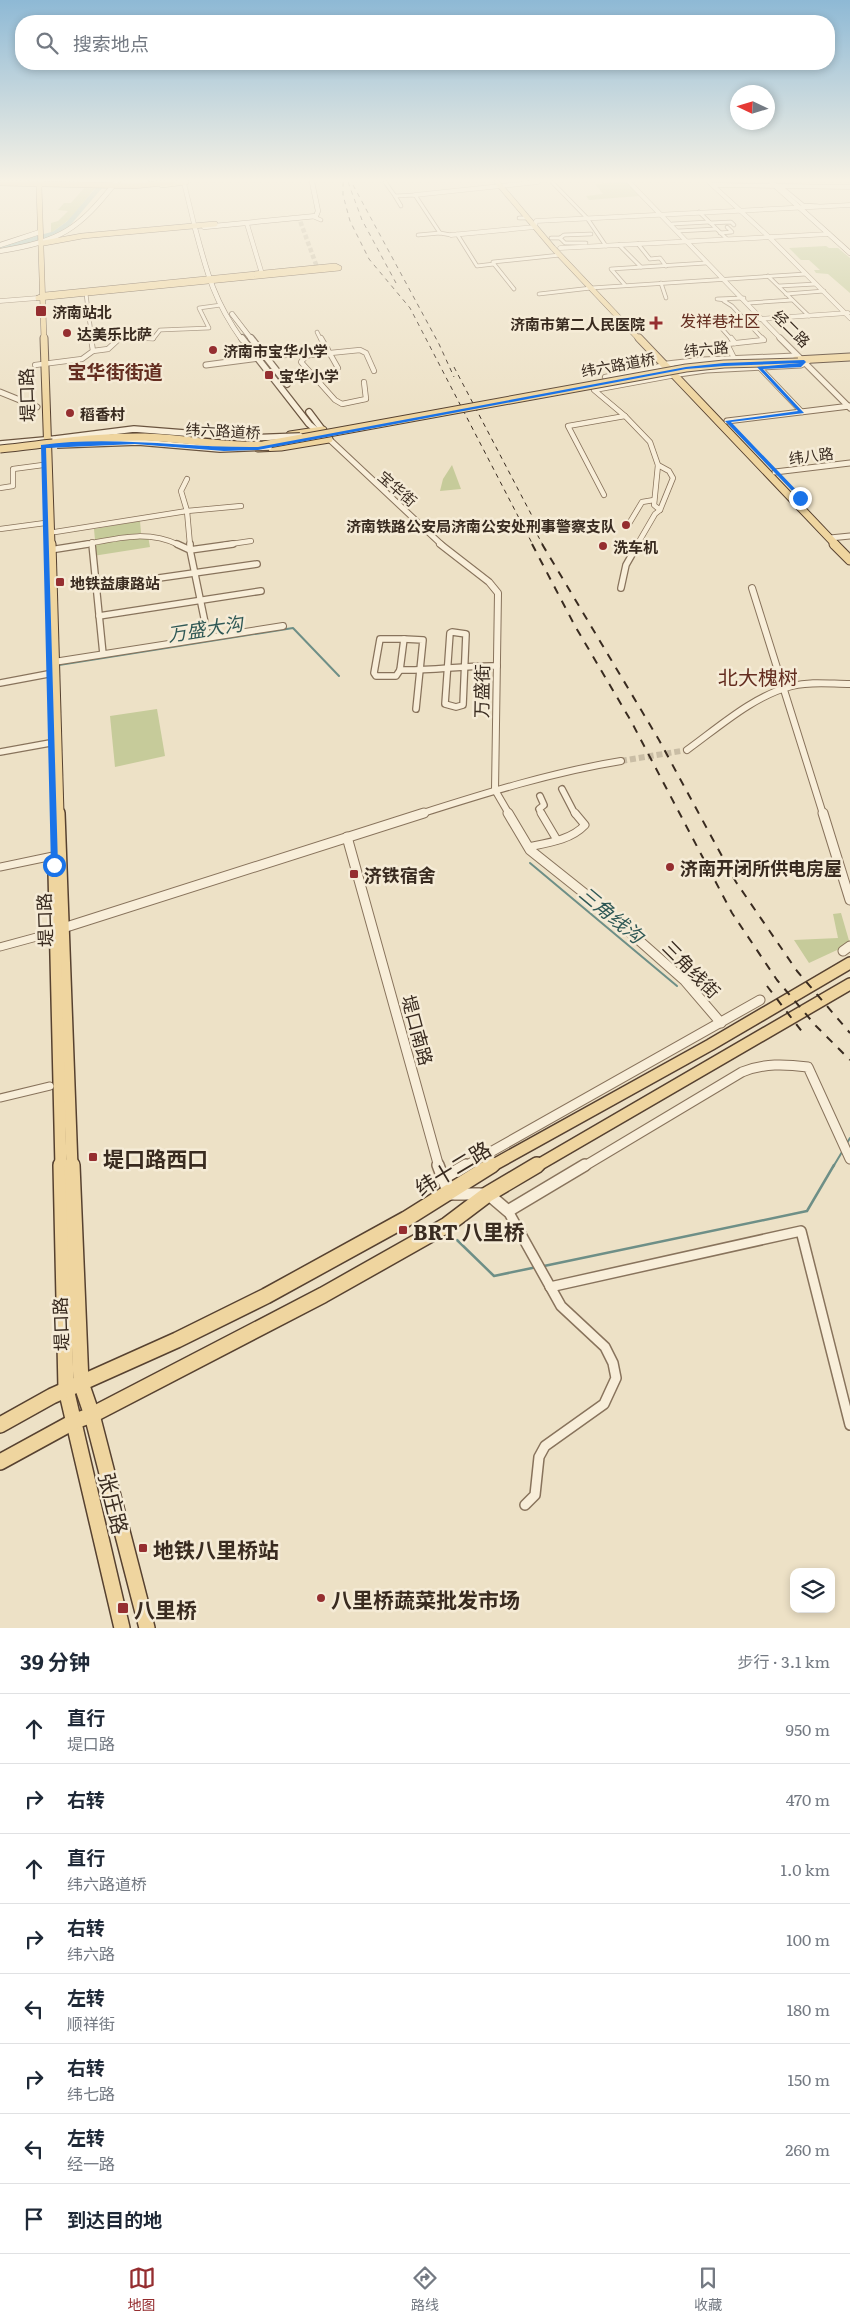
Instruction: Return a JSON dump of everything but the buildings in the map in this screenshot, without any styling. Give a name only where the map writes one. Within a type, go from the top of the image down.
[{"type":"main road","name":"堤口路","points":[[39,258],[41,364],[48,443],[59,930],[73,1386],[92,1415]]},
{"type":"main road","name":"宝华街","points":[[205,258],[211,280],[221,305],[257,358],[328,439]]},
{"type":"main road","points":[[563,258],[727,421],[834,538],[850,560]]},
{"type":"main road","points":[[570,258],[669,364]]},
{"type":"main road","points":[[40,297],[86,294],[211,280],[263,274],[339,267],[337,269],[223,281],[211,280],[40,297]]},
{"type":"main road","points":[[223,281],[263,274]]},
{"type":"main road","points":[[211,280],[234,316],[293,392]]},
{"type":"main road","name":"纬六路","points":[[802,361],[850,358]]},
{"type":"main road","name":"纬六路道桥","points":[[0,447],[125,437],[254,446],[686,368],[724,364],[802,361]]},
{"type":"main road","points":[[679,374],[834,538],[850,551]]},
{"type":"main road","name":"宝华街","points":[[304,406],[320,431]]},
{"type":"main road","points":[[48,443],[134,428],[248,438],[303,437]]},
{"type":"main road","points":[[48,443],[113,432],[149,432],[260,440],[320,431]]},
{"type":"main road","points":[[48,443],[82,446],[135,442],[243,449],[266,448],[303,437]]},
{"type":"main road","points":[[0,447],[129,440],[232,448],[281,447],[328,439]]},
{"type":"main road","name":"堤口路","points":[[48,443],[43,465],[50,529],[48,674],[54,856],[59,930]]},
{"type":"main road","name":"纬十二路","points":[[0,1425],[73,1386],[177,1340],[266,1296],[448,1194],[475,1175],[710,1045],[850,963]]},
{"type":"main road","points":[[0,1462],[75,1421],[92,1415],[323,1295],[447,1225],[488,1194],[850,984]]},
{"type":"main road","name":"张庄路","points":[[73,1386],[75,1421],[80,1454],[122,1628]]},
{"type":"main road","name":"张庄路","points":[[92,1415],[147,1628]]},
{"type":"street","points":[[258,258],[263,274]]},
{"type":"street","points":[[472,258],[477,266],[494,264],[493,262],[532,258]]},
{"type":"street","points":[[634,260],[660,258],[666,266]]},
{"type":"street","name":"经二路","points":[[702,258],[723,278]]},
{"type":"street","name":"经二路","points":[[704,258],[802,361],[850,406]]},
{"type":"street","points":[[790,258],[850,318]]},
{"type":"street","points":[[634,260],[641,267]]},
{"type":"street","points":[[625,285],[611,269],[706,263]]},
{"type":"street","points":[[494,264],[514,289]]},
{"type":"street","points":[[539,294],[598,287],[806,274]]},
{"type":"street","points":[[768,276],[809,316]]},
{"type":"street","points":[[661,283],[666,298]]},
{"type":"street","points":[[778,286],[816,284]]},
{"type":"street","points":[[786,294],[824,291]]},
{"type":"street","points":[[86,294],[93,351]]},
{"type":"street","points":[[0,301],[40,297]]},
{"type":"street","points":[[734,358],[727,344],[764,340],[732,306],[728,306],[725,300],[742,298]]},
{"type":"street","name":"经二路","points":[[742,298],[749,302],[762,318]]},
{"type":"street","points":[[749,302],[792,300]]},
{"type":"street","points":[[41,364],[82,359],[93,351],[108,350],[122,337],[153,339],[160,330],[209,328],[199,308],[221,305]]},
{"type":"street","points":[[762,318],[848,314]]},
{"type":"street","points":[[735,343],[716,322],[744,319]]},
{"type":"street","points":[[317,332],[338,368]]},
{"type":"street","points":[[328,351],[306,356],[301,362],[338,402],[346,403],[366,399],[364,382]]},
{"type":"street","points":[[206,365],[265,356],[328,351],[363,351],[366,353],[374,371]]},
{"type":"street","name":"纬六路","points":[[669,364],[734,358],[794,356],[802,361],[801,365],[706,370],[679,374]]},
{"type":"street","points":[[613,385],[605,376],[669,364]]},
{"type":"street","points":[[759,367],[802,412]]},
{"type":"street","points":[[660,510],[654,505],[659,473],[650,442],[625,416],[594,390],[679,374]]},
{"type":"street","points":[[0,392],[37,407]]},
{"type":"street","points":[[727,421],[850,406]]},
{"type":"street","points":[[604,495],[568,426],[625,416]]},
{"type":"street","name":"宝华街","points":[[328,439],[447,550],[489,582],[498,593]]},
{"type":"street","name":"纬八路","points":[[775,472],[850,463]]},
{"type":"street","points":[[0,488],[13,486],[13,470],[43,465]]},
{"type":"street","points":[[621,588],[626,565],[655,514],[660,510],[673,478],[669,471],[658,465]]},
{"type":"street","points":[[186,479],[181,491],[186,511],[190,550],[208,637]]},
{"type":"street","points":[[627,526],[642,502],[654,500]]},
{"type":"street","points":[[0,529],[50,529],[186,511],[241,506]]},
{"type":"street","points":[[50,550],[141,535],[171,541],[190,550],[251,541]]},
{"type":"street","points":[[834,538],[850,536]]},
{"type":"street","points":[[92,542],[103,654]]},
{"type":"street","points":[[96,587],[257,564]]},
{"type":"street","points":[[752,588],[850,900]]},
{"type":"street","points":[[99,616],[262,591]]},
{"type":"street","name":"万盛街","points":[[495,790],[498,593]]},
{"type":"street","points":[[54,662],[282,626]]},
{"type":"street","points":[[452,632],[466,634],[464,666],[461,707],[449,707],[445,704],[450,633],[452,632]]},
{"type":"street","points":[[404,639],[400,670],[396,676],[376,676],[374,673],[380,639],[404,639],[423,640],[416,709]]},
{"type":"street","points":[[400,670],[448,670],[464,666],[496,666]]},
{"type":"street","points":[[0,683],[48,674]]},
{"type":"street","points":[[688,750],[767,696],[784,689],[816,684],[850,684]]},
{"type":"street","points":[[0,752],[50,743]]},
{"type":"street","points":[[0,947],[59,930],[495,790],[596,765],[620,761]]},
{"type":"street","points":[[528,847],[557,840],[582,829],[585,824],[562,789]]},
{"type":"street","name":"三角线街","points":[[495,790],[528,847],[599,905],[685,981],[721,1023]]},
{"type":"street","points":[[540,796],[544,805],[539,809],[557,840]]},
{"type":"street","name":"堤口南路","points":[[347,836],[448,1194]]},
{"type":"street","points":[[0,867],[54,856]]},
{"type":"street","name":"三角线街","points":[[442,1178],[760,1000]]},
{"type":"street","points":[[508,1210],[749,1068],[786,1064],[808,1067],[849,1157]]},
{"type":"street","points":[[0,1098],[50,1086]]},
{"type":"street","points":[[448,1194],[488,1194],[508,1210],[561,1306],[606,1347],[613,1363],[616,1378],[604,1404],[545,1446],[539,1457],[534,1495],[525,1505]]},
{"type":"street","points":[[550,1286],[717,1248],[802,1231],[850,1425]]},
{"type":"green space","points":[[799,258],[850,258],[850,293],[828,274],[816,273],[814,270],[820,270],[809,260],[801,260]]},
{"type":"green space","points":[[452,465],[461,489],[440,491],[443,479]]},
{"type":"green space","points":[[140,521],[141,533],[95,540],[94,529]]},
{"type":"green space","points":[[148,536],[150,547],[93,556],[92,545]]},
{"type":"green space","points":[[157,709],[165,756],[115,767],[110,716]]},
{"type":"green space","points":[[841,913],[850,944],[809,963],[794,940],[838,938],[833,914]]},
{"type":"waterway","name":"万盛大沟","points":[[59,665],[293,628],[339,676]]},
{"type":"waterway","name":"三角线沟","points":[[530,863],[677,986]]},
{"type":"waterway","points":[[847,1143],[850,1138]]},
{"type":"waterway","points":[[833,1167],[842,1152]]},
{"type":"waterway","points":[[544,1266],[807,1211],[834,1165]]},
{"type":"waterway","points":[[457,1240],[494,1276],[537,1267]]},
{"type":"tunnel","points":[[308,271],[317,267],[314,258]]},
{"type":"tunnel","points":[[621,761],[687,750]]},
{"type":"railway","points":[[368,258],[410,308],[533,545]]},
{"type":"railway","points":[[382,258],[396,283]]},
{"type":"railway","points":[[392,258],[439,344],[454,377]]},
{"type":"railway","points":[[454,367],[541,533]]},
{"type":"railway","points":[[533,527],[543,545]]},
{"type":"railway","points":[[532,544],[575,626],[631,721],[732,913],[777,980],[816,1026],[850,1060]]},
{"type":"railway","points":[[542,544],[659,740],[736,882],[797,971],[850,1033]]},
{"type":"railway","points":[[767,986],[803,1033]]},
{"type":"place","name":"济南站北","points":[[41,311]]},
{"type":"place","name":"济南市第二人民医院","points":[[656,323]]},
{"type":"place","name":"达美乐比萨","points":[[67,333]]},
{"type":"place","name":"济南市宝华小学","points":[[213,350]]},
{"type":"place","name":"宝华小学","points":[[269,375]]},
{"type":"place","name":"稻香村","points":[[70,413]]},
{"type":"place","name":"济南铁路公安局济南公安处刑事警察支队","points":[[626,525]]},
{"type":"place","name":"洗车机","points":[[603,546]]},
{"type":"place","name":"地铁益康路站","points":[[60,582]]},
{"type":"place","name":"济南开闭所供电房屋","points":[[670,867]]},
{"type":"place","name":"济铁宿舍","points":[[354,874]]},
{"type":"place","name":"堤口路西口","points":[[93,1157]]},
{"type":"place","name":"BRT 八里桥","points":[[403,1230]]},
{"type":"place","name":"地铁八里桥站","points":[[143,1548]]},
{"type":"place","name":"八里桥蔬菜批发市场","points":[[321,1598]]},
{"type":"place","name":"八里桥","points":[[123,1608]]},
{"type":"district","name":"发祥巷社区","points":[[720,320]]},
{"type":"district","name":"宝华街街道","points":[[115,371]]},
{"type":"district","name":"北大槐树","points":[[758,676]]},
{"type":"route","points":[[54,865],[43,447],[135,442],[224,449],[258,449],[329,434],[686,368],[724,364],[804,362],[801,365],[759,367],[802,412],[727,421],[800,498]]}]
